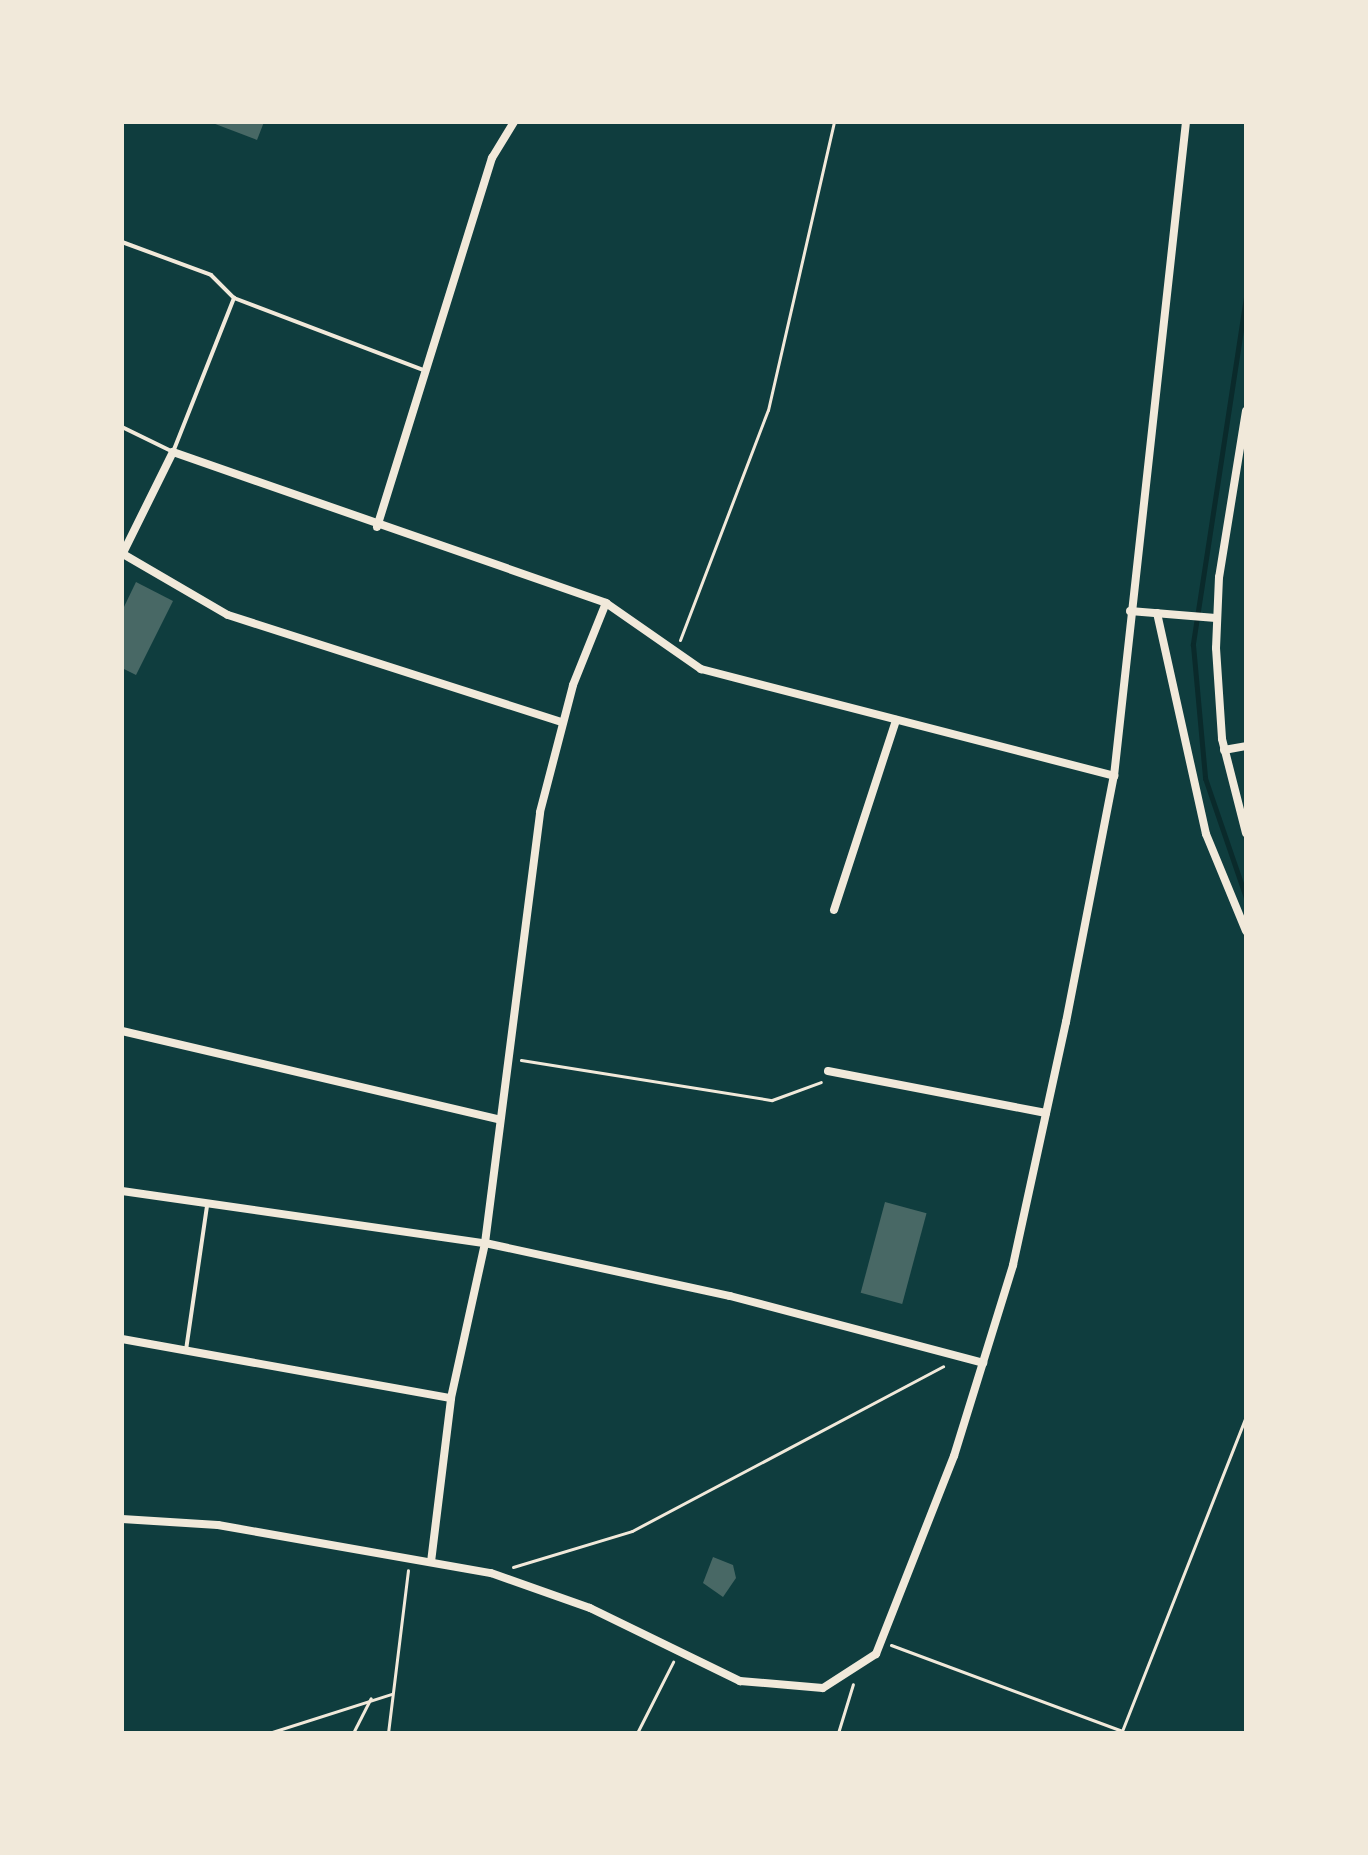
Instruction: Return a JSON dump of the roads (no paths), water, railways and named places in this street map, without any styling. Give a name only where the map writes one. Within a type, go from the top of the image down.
[{"type":"street","points":[[377,527],[492,158],[514,122]]},
{"type":"street","points":[[122,1519],[218,1525],[491,1573],[590,1608],[677,1654],[740,1681],[811,1689],[855,1674],[883,1642],[983,1363],[1046,1113],[1114,776],[1186,122]]},
{"type":"street","points":[[1246,411],[1216,618],[1224,750],[1246,833]]},
{"type":"street","points":[[562,722],[228,615],[122,555],[173,452],[377,527],[606,603],[701,669],[1114,776]]},
{"type":"street","points":[[431,1562],[451,1398],[485,1243],[505,1057],[540,812],[562,722],[606,603]]},
{"type":"street","points":[[1130,611],[1216,618]]},
{"type":"street","points":[[1157,613],[1206,834],[1246,931]]},
{"type":"street","points":[[834,910],[896,720]]},
{"type":"street","points":[[1224,750],[1246,746]]},
{"type":"street","points":[[122,1031],[498,1119]]},
{"type":"street","points":[[828,1071],[1046,1113]]},
{"type":"street","points":[[122,1191],[207,1206],[485,1243],[983,1363]]},
{"type":"street","points":[[122,1339],[186,1353],[451,1398]]},
{"type":"lane","points":[[122,242],[211,275],[234,298],[426,371]]},
{"type":"lane","points":[[122,427],[173,452],[234,298]]},
{"type":"lane","points":[[186,1353],[207,1206]]},
{"type":"waterway","points":[[1246,297],[1193,645],[1205,778],[1246,898]]}]
